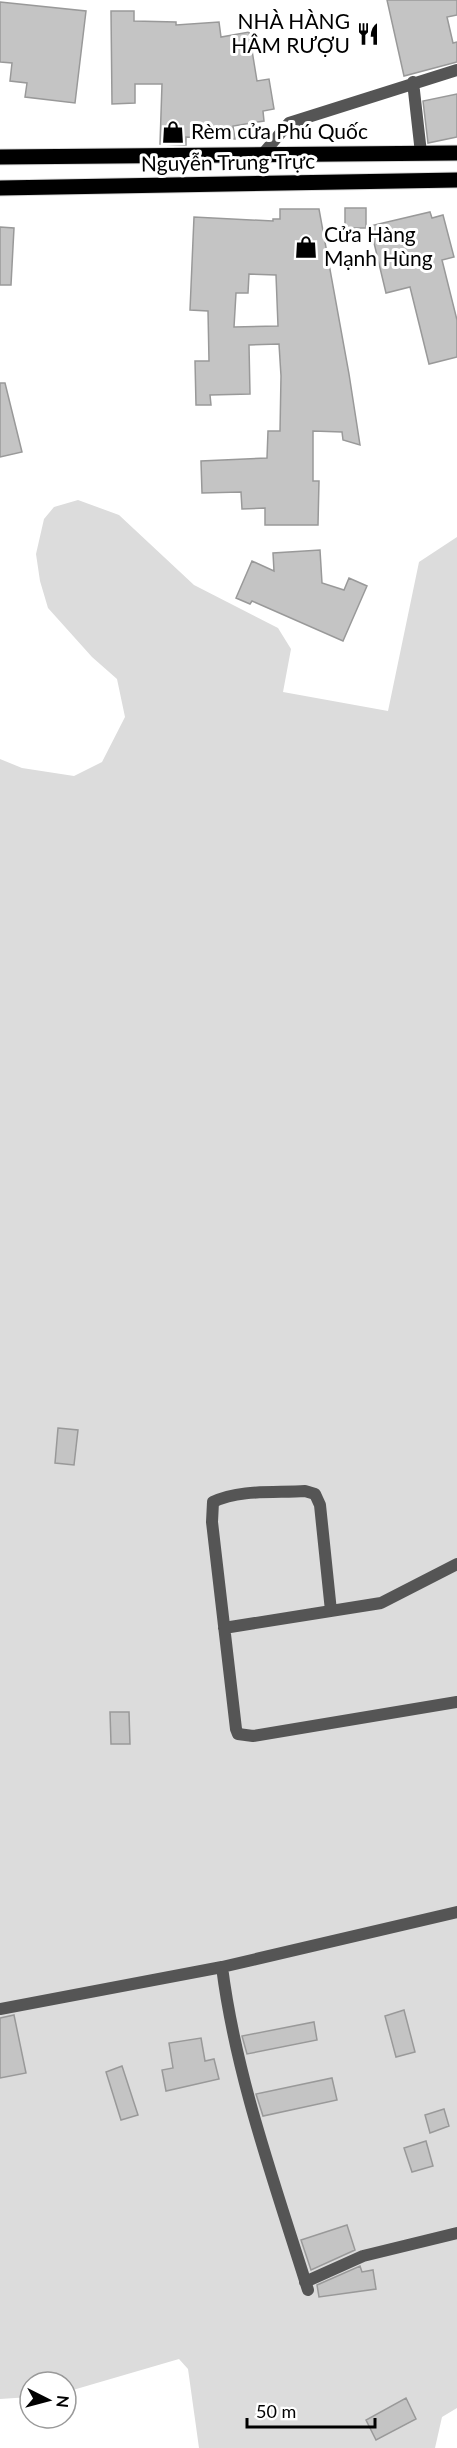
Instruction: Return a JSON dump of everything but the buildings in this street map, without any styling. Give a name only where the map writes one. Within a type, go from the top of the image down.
[{"type":"main road","points":[[421,153],[427,180]]},
{"type":"main road","name":"Nguyễn Trung Trực","points":[[0,158],[457,153]]},
{"type":"main road","name":"Nguyễn Trung Trực","points":[[0,188],[457,180]]},
{"type":"street","points":[[262,155],[289,123],[457,70]]},
{"type":"street","points":[[413,82],[421,153]]},
{"type":"street","points":[[331,1611],[320,1505],[315,1494],[305,1491],[223,1498],[213,1502],[211,1507],[236,1729],[243,1736],[457,1702]]},
{"type":"street","points":[[224,1628],[381,1603],[457,1564]]},
{"type":"street","points":[[0,2009],[222,1967],[457,1912]]},
{"type":"street","points":[[222,1967],[228,2009],[254,2109],[276,2191],[307,2286],[363,2256],[457,2232]]},
{"type":"shaded area","points":[[78,500],[119,515],[194,585],[278,628],[291,649],[283,692],[388,711],[419,562],[457,537],[457,2408],[442,2417],[435,2448],[199,2448],[188,2369],[179,2359],[78,2388],[78,2370],[18,2370],[18,2398],[0,2399],[0,759],[22,768],[74,776],[102,762],[125,717],[117,679],[92,657],[48,608],[40,581],[36,554],[44,519],[54,507]]},
{"type":"place","name":"NHÀ HÀNG HÂM RƯỢU","points":[[368,34]]},
{"type":"place","name":"Rèm cửa Phú Quốc","points":[[173,132]]},
{"type":"place","name":"Cửa Hàng Mạnh Hùng","points":[[306,247]]}]
